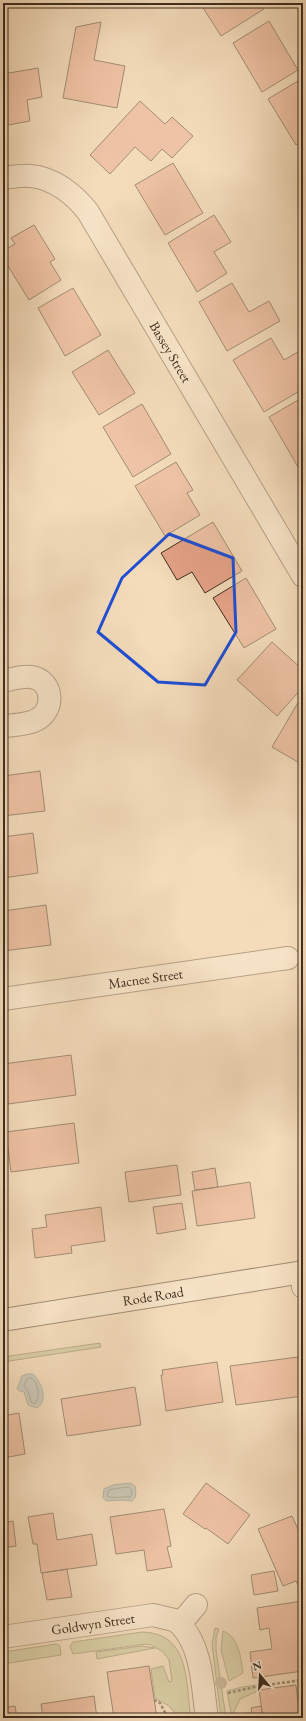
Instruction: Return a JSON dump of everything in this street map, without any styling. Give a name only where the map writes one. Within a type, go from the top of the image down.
[{"type":"street","name":"Bassey Street","points":[[3,178],[32,176],[45,180],[70,193],[88,212],[303,576]]},
{"type":"street","points":[[3,681],[32,677],[39,680],[44,685],[49,697],[47,711],[41,717],[26,723],[3,726]]},
{"type":"street","name":"Macnee Street","points":[[3,999],[288,958]]},
{"type":"street","name":"Rode Road","points":[[3,1320],[302,1277]]},
{"type":"street","points":[[196,1604],[180,1624],[193,1641],[196,1650],[207,1718]]},
{"type":"street","name":"Goldwyn Street","points":[[3,1637],[153,1615],[174,1620],[180,1624]]},
{"type":"path","points":[[225,1694],[259,1686],[303,1680]]},
{"type":"path","points":[[154,1700],[160,1703],[168,1718]]},
{"type":"path","points":[[239,1718],[239,1715],[252,1713]]},
{"type":"highlighted area","points":[[169,534],[233,558],[236,632],[205,685],[158,682],[98,632],[122,578]]},
{"type":"green space","points":[[100,1343],[101,1347],[3,1362],[3,1357]]},
{"type":"green space","points":[[215,1628],[219,1629],[216,1637],[216,1650],[226,1718],[221,1718],[212,1644]]},
{"type":"green space","points":[[223,1631],[233,1638],[236,1643],[243,1673],[229,1681],[221,1650]]},
{"type":"green space","points":[[142,1632],[157,1634],[168,1640],[182,1659],[190,1712],[186,1715],[178,1717],[169,1706],[155,1698],[151,1669],[163,1666],[169,1682],[172,1681],[169,1660],[163,1652],[151,1645],[146,1644],[73,1654],[70,1646],[73,1642]]},
{"type":"green space","points":[[56,1644],[60,1646],[61,1655],[3,1664],[3,1652]]},
{"type":"green space","points":[[142,1646],[155,1648],[97,1659],[96,1652]]},
{"type":"green space","points":[[257,1685],[258,1691],[240,1699],[234,1712],[236,1718],[232,1718],[227,1691]]},
{"type":"water","points":[[33,1374],[41,1386],[43,1400],[41,1405],[37,1408],[28,1405],[24,1392],[17,1389],[22,1376]]},
{"type":"water","points":[[130,1483],[135,1486],[136,1490],[132,1501],[107,1501],[103,1498],[104,1489],[113,1485]]},
{"type":"building","points":[[200,3],[260,3],[264,9],[221,36]]},
{"type":"building","points":[[269,21],[298,70],[262,92],[233,43]]},
{"type":"building","points":[[101,22],[94,60],[125,66],[117,108],[63,98],[76,27]]},
{"type":"building","points":[[38,68],[42,97],[27,100],[30,121],[3,126],[3,74]]},
{"type":"building","points":[[303,78],[303,141],[296,145],[268,99]]},
{"type":"building","points":[[140,101],[165,124],[172,117],[193,136],[172,158],[162,149],[151,161],[135,147],[110,174],[90,155]]},
{"type":"building","points":[[173,163],[203,213],[165,235],[135,185]]},
{"type":"building","points":[[214,215],[231,242],[214,252],[227,273],[197,292],[168,243]]},
{"type":"building","points":[[34,225],[55,259],[50,262],[61,280],[29,300],[3,258],[3,251],[15,244],[11,238]]},
{"type":"building","points":[[232,283],[249,312],[269,301],[280,321],[227,351],[199,302]]},
{"type":"building","points":[[73,288],[101,335],[65,356],[38,308]]},
{"type":"building","points":[[271,338],[284,360],[303,349],[303,389],[264,412],[233,360]]},
{"type":"building","points":[[108,350],[135,393],[99,415],[72,372]]},
{"type":"building","points":[[300,399],[303,404],[303,464],[298,467],[269,417]]},
{"type":"building","points":[[142,404],[171,454],[133,477],[103,427]]},
{"type":"building","points":[[176,462],[193,490],[187,493],[200,515],[165,536],[135,486]]},
{"type":"building","points":[[3,463],[8,497],[3,498]]},
{"type":"building","points":[[213,522],[242,571],[205,593],[192,572],[177,580],[161,553]]},
{"type":"building","points":[[246,578],[276,629],[244,648],[213,598]]},
{"type":"building","points":[[3,610],[6,630],[3,630]]},
{"type":"building","points":[[272,642],[303,670],[303,687],[277,716],[237,680]]},
{"type":"building","points":[[303,694],[303,765],[272,747]]},
{"type":"building","points":[[40,771],[45,811],[3,816],[3,776]]},
{"type":"building","points":[[33,833],[38,873],[3,878],[3,837]]},
{"type":"building","points":[[46,905],[51,945],[3,951],[3,911]]},
{"type":"building","points":[[71,1055],[76,1095],[8,1104],[3,1064]]},
{"type":"building","points":[[74,1123],[79,1163],[11,1172],[6,1132]]},
{"type":"building","points":[[177,1165],[181,1195],[129,1202],[125,1172]]},
{"type":"building","points":[[215,1168],[218,1187],[195,1190],[192,1172]]},
{"type":"building","points":[[250,1182],[255,1218],[197,1226],[192,1191]]},
{"type":"building","points":[[182,1203],[186,1229],[157,1234],[153,1207]]},
{"type":"building","points":[[101,1207],[105,1241],[71,1246],[72,1253],[35,1258],[32,1229],[47,1227],[45,1215]]},
{"type":"building","points":[[298,1357],[303,1396],[236,1405],[230,1366]]},
{"type":"building","points":[[217,1362],[223,1402],[166,1411],[161,1375],[163,1375],[162,1370]]},
{"type":"building","points":[[135,1387],[141,1425],[67,1436],[61,1399]]},
{"type":"building","points":[[19,1413],[25,1454],[3,1458],[3,1416]]},
{"type":"building","points":[[206,1483],[250,1515],[228,1544],[183,1514]]},
{"type":"building","points":[[164,1509],[171,1546],[167,1547],[172,1567],[147,1571],[144,1550],[116,1554],[110,1517]]},
{"type":"building","points":[[53,1513],[57,1540],[92,1534],[97,1565],[41,1573],[37,1544],[33,1544],[28,1517]]},
{"type":"building","points":[[292,1516],[303,1540],[303,1583],[298,1585],[296,1581],[283,1586],[258,1529]]},
{"type":"building","points":[[13,1521],[16,1546],[3,1548],[3,1523]]},
{"type":"building","points":[[67,1569],[72,1597],[47,1600],[42,1573]]},
{"type":"building","points":[[274,1571],[278,1591],[254,1595],[251,1575]]},
{"type":"building","points":[[302,1601],[303,1671],[253,1678],[250,1652],[272,1649],[269,1628],[260,1630],[257,1608]]},
{"type":"building","points":[[149,1666],[157,1718],[114,1718],[107,1672]]},
{"type":"building","points":[[296,1685],[300,1717],[303,1716],[303,1718],[263,1718],[259,1690]]},
{"type":"building","points":[[94,1696],[97,1718],[43,1718],[41,1704]]},
{"type":"building","points":[[15,1706],[17,1718],[3,1718],[3,1708]]},
{"type":"building","points":[[261,1706],[263,1718],[240,1718],[252,1715],[251,1708]]}]
